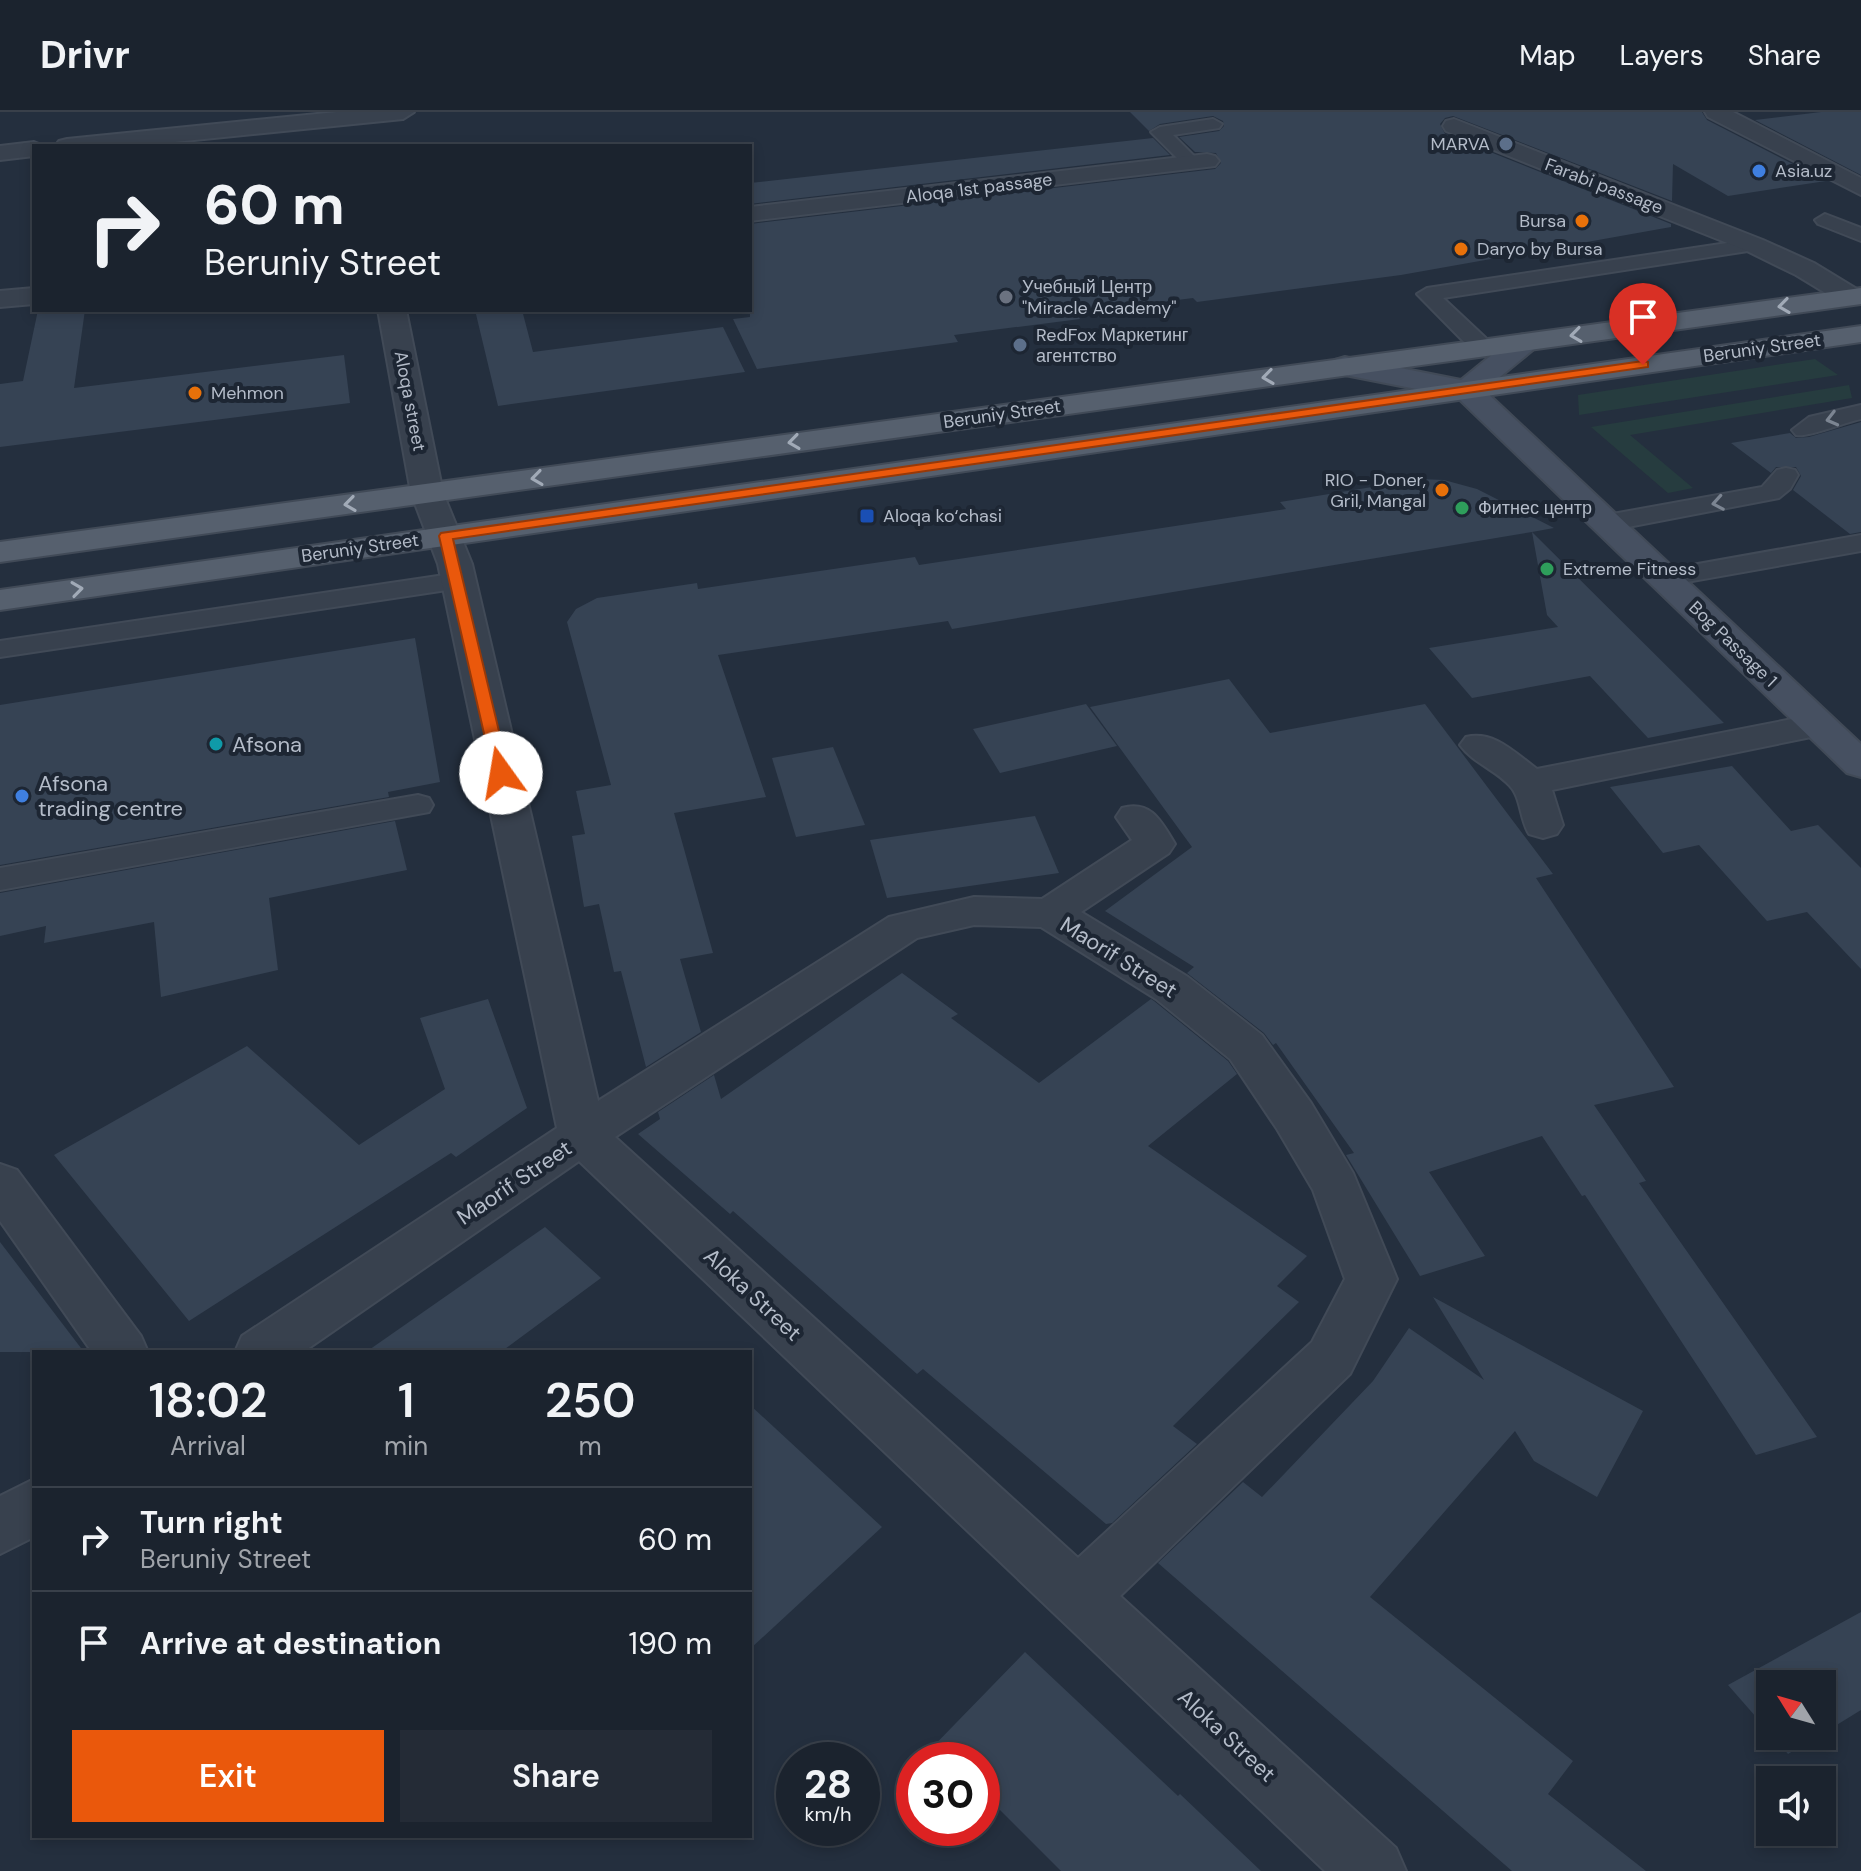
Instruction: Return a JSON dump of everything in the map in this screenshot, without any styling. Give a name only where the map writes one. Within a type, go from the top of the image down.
[{"type":"main road","name":"Beruniy Street","points":[[0,552],[444,536],[1345,366],[1856,296]]},
{"type":"main road","name":"Beruniy Street","points":[[0,600],[1467,390],[1857,338]]},
{"type":"street","points":[[83,144],[198,130],[403,112]]},
{"type":"street","points":[[1716,112],[1861,188]]},
{"type":"street","name":"Farabi passage","points":[[1454,126],[1754,245],[1856,296]]},
{"type":"street","points":[[0,153],[32,149]]},
{"type":"street","name":"Aloqa 1st passage","points":[[752,214],[1200,162]]},
{"type":"street","points":[[0,299],[32,296]]},
{"type":"street","name":"Aloqa street","points":[[392,312],[444,536]]},
{"type":"street","points":[[1345,366],[1467,390],[1525,342]]},
{"type":"street","name":"Bog Passage 1","points":[[1467,390],[1664,578],[1844,743]]},
{"type":"street","points":[[444,536],[582,1135]]},
{"type":"street","points":[[1530,782],[1844,743]]},
{"type":"street","points":[[1479,745],[1530,782],[1543,825]]},
{"type":"street","points":[[1050,913],[1155,844],[1136,817]]},
{"type":"street","name":"Maorif Street","points":[[264,1350],[582,1135],[904,927],[974,911],[1050,913],[1172,988],[1246,1047],[1294,1116],[1336,1187],[1371,1279],[1331,1358],[1078,1597]]},
{"type":"street","name":"Aloka Street","points":[[582,1135],[1373,1871]]},
{"type":"street","points":[[0,1183],[121,1350]]},
{"type":"street","points":[[0,1528],[32,1506]]},
{"type":"lane","points":[[1200,162],[1160,132],[1213,124]]},
{"type":"lane","points":[[1825,220],[1861,235]]},
{"type":"lane","points":[[1483,348],[1427,294],[1754,245]]},
{"type":"lane","points":[[1804,430],[1817,422],[1861,412]]},
{"type":"lane","points":[[1607,523],[1770,493],[1786,475]]},
{"type":"lane","points":[[0,649],[444,536]]},
{"type":"lane","points":[[1664,578],[1861,543]]},
{"type":"lane","points":[[0,879],[418,805]]},
{"type":"green space","points":[[1815,359],[1838,375],[1579,415],[1578,395]]},
{"type":"green space","points":[[1849,385],[1852,398],[1630,435],[1693,488],[1668,493],[1591,427]]},
{"type":"building","points":[[1130,112],[1702,112],[1707,120],[1826,181],[1728,196],[1673,164],[1672,201],[1453,116],[1445,118],[1440,124],[1445,134],[1671,224],[1671,227],[1401,275],[1197,302],[1193,298],[1076,313],[1080,319],[954,335],[958,342],[757,369],[733,319],[750,317],[752,312],[752,224],[1215,169],[1221,163],[1216,153],[1195,152],[1179,137],[1219,131],[1224,126],[1223,121],[1213,116],[1160,124],[1149,131]]},
{"type":"building","points":[[1821,112],[1861,112],[1861,175],[1755,120]]},
{"type":"building","points":[[1153,138],[1170,155],[752,204],[752,183]]},
{"type":"building","points":[[38,312],[85,312],[74,388],[344,355],[350,403],[0,447],[0,384],[23,381]]},
{"type":"building","points":[[475,312],[523,312],[533,352],[723,327],[745,372],[498,406]]},
{"type":"building","points":[[1861,422],[1861,532],[1850,534],[1793,490],[1801,476],[1796,467],[1776,467],[1771,473],[1731,443],[1790,433],[1796,438],[1809,437]]},
{"type":"building","points":[[1421,479],[1444,480],[1477,489],[1554,528],[952,629],[948,621],[718,655],[766,797],[674,813],[713,953],[680,959],[701,1032],[646,1067],[621,971],[614,972],[599,904],[584,907],[572,836],[585,834],[576,791],[611,785],[567,622],[576,609],[597,598],[697,583],[698,589],[915,557],[919,565],[1286,509],[1280,502]]},
{"type":"building","points":[[1532,532],[1724,723],[1648,738],[1590,676],[1472,698],[1429,648],[1558,627],[1547,615]]},
{"type":"building","name":"Afsona","points":[[415,638],[440,782],[388,792],[389,797],[0,865],[0,705]]},
{"type":"building","points":[[1229,679],[1270,733],[1425,704],[1553,874],[1536,878],[1674,1087],[1594,1105],[1646,1181],[1639,1183],[1817,1437],[1756,1455],[1585,1195],[1582,1196],[1542,1136],[1429,1172],[1485,1256],[1420,1276],[1346,1155],[1354,1153],[1276,1043],[1273,1045],[1264,1033],[1187,973],[1194,967],[1105,911],[1192,847],[1090,707]]},
{"type":"building","points":[[1086,704],[1117,746],[1000,773],[973,729]]},
{"type":"building","points":[[833,747],[865,825],[796,837],[772,758]]},
{"type":"building","points":[[1732,766],[1791,831],[1818,825],[1861,868],[1861,969],[1807,912],[1767,921],[1699,845],[1663,853],[1610,787]]},
{"type":"building","points":[[1035,816],[1059,873],[887,898],[870,840]]},
{"type":"building","points":[[395,821],[407,870],[269,898],[278,970],[161,997],[154,922],[44,943],[46,926],[0,936],[0,893]]},
{"type":"building","points":[[902,973],[958,1014],[951,1018],[1039,1083],[1151,999],[1154,1001],[1228,1061],[1237,1074],[1148,1146],[1307,1256],[1277,1286],[1299,1302],[1173,1426],[1197,1444],[1112,1523],[1106,1524],[923,1369],[917,1374],[733,1211],[730,1214],[638,1134],[660,1119],[658,1112],[714,1075],[721,1099]]},
{"type":"building","points":[[488,999],[527,1108],[456,1157],[451,1153],[189,1321],[54,1155],[247,1046],[359,1145],[445,1089],[420,1018]]},
{"type":"building","points":[[545,1227],[601,1278],[504,1350],[369,1350]]},
{"type":"building","points":[[0,1242],[82,1350],[0,1352]]},
{"type":"building","points":[[1433,1297],[1643,1411],[1597,1497],[1534,1461],[1515,1431],[1370,1597],[1573,1761],[1548,1794],[1646,1871],[1512,1871],[1158,1563],[1243,1482],[1262,1497],[1373,1381],[1409,1328],[1484,1380]]},
{"type":"building","points":[[752,1407],[882,1527],[752,1647]]},
{"type":"building","points":[[1861,1612],[1861,1710],[1836,1725],[1836,1670],[1756,1670],[1756,1717],[1728,1685]]},
{"type":"building","points":[[1025,1652],[1261,1871],[1061,1871],[1000,1810],[1000,1742],[938,1742]]},
{"type":"place","name":"MARVA","points":[[1506,144]]},
{"type":"place","name":"Asia.uz","points":[[1759,171]]},
{"type":"place","name":"Bursa","points":[[1582,221]]},
{"type":"place","name":"Daryo by Bursa","points":[[1461,249]]},
{"type":"place","name":"Учебный Центр \"Miracle Academy\"","points":[[1006,297]]},
{"type":"place","name":"RedFox Маркетинг агентство","points":[[1020,345]]},
{"type":"place","name":"Mehmon","points":[[195,393]]},
{"type":"place","name":"RIO - Doner, Gril, Mangal","points":[[1442,490]]},
{"type":"place","name":"Фитнес центр","points":[[1462,508]]},
{"type":"place","name":"Aloqa ko‘chasi","points":[[867,516]]},
{"type":"place","name":"Extreme Fitness","points":[[1547,569]]},
{"type":"place","name":"Afsona","points":[[216,744]]},
{"type":"place","name":"Afsona trading centre","points":[[22,796]]},
{"type":"route","points":[[501,773],[455,564],[446,536],[1643,365]]}]
